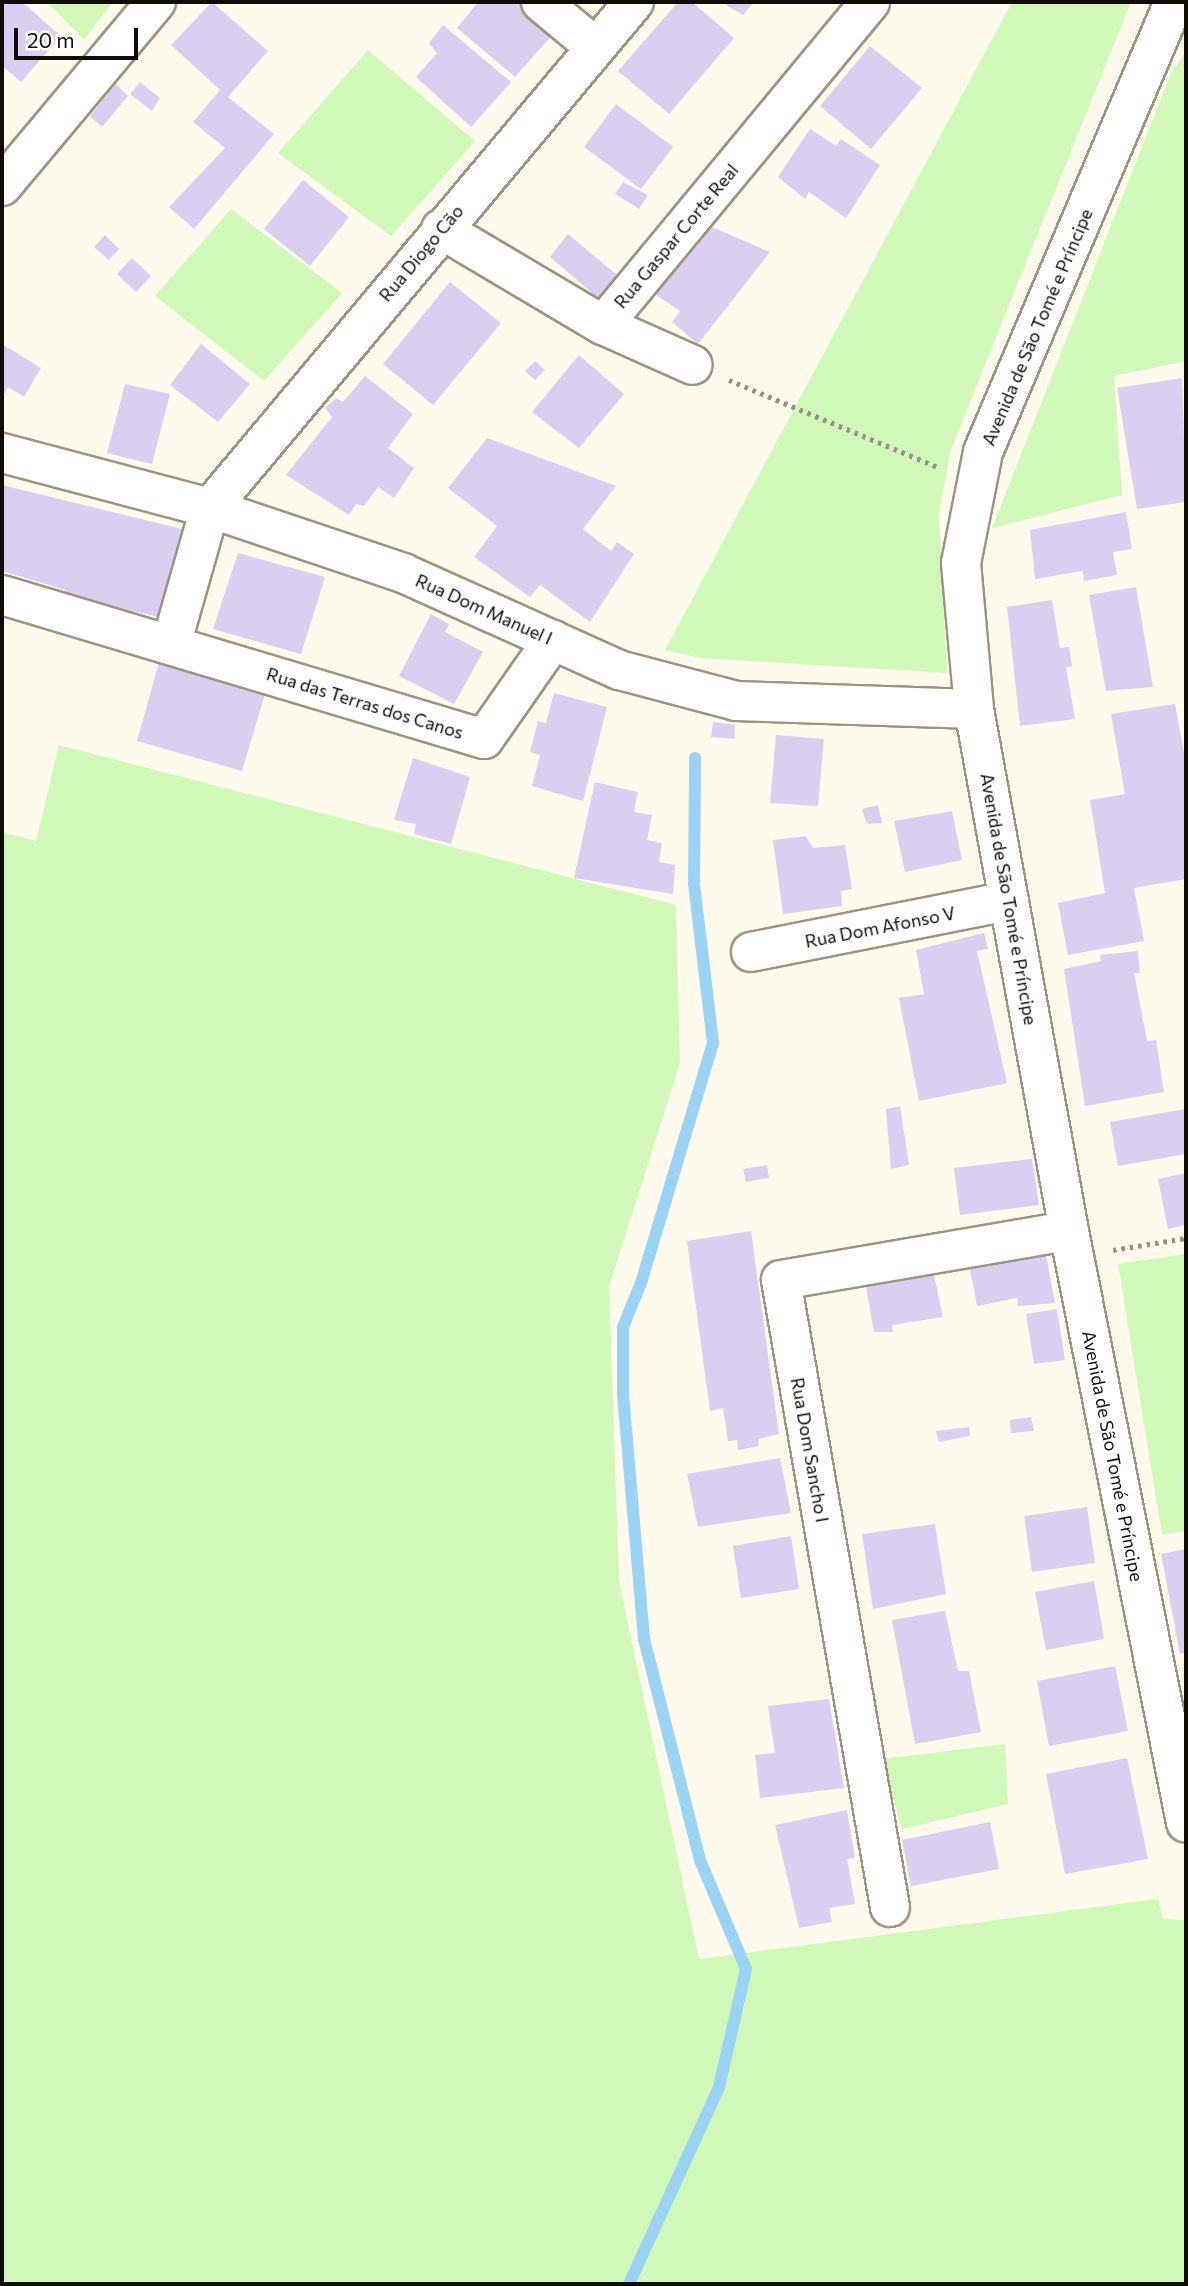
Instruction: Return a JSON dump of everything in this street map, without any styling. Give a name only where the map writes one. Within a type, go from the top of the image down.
[{"type":"street","points":[[2,186],[156,2]]},
{"type":"street","points":[[541,2],[595,47]]},
{"type":"street","name":"Rua Diogo Cão","points":[[210,508],[441,229],[634,2]]},
{"type":"street","name":"Rua Gaspar Corte Real","points":[[441,229],[603,325],[870,2]]},
{"type":"street","name":"Avenida de São Tomé e Príncipe","points":[[1174,2],[984,452],[961,563],[974,709],[1072,1244],[1186,1823]]},
{"type":"street","points":[[603,325],[693,365]]},
{"type":"street","name":"Rua Dom Manuel I","points":[[2,453],[210,508],[403,573],[618,670],[736,701],[974,709]]},
{"type":"street","points":[[171,645],[210,508]]},
{"type":"street","name":"Rua das Terras dos Canos","points":[[2,594],[484,739],[553,640]]},
{"type":"street","name":"Rua Dom Afonso V","points":[[751,952],[1009,901]]},
{"type":"street","name":"Rua Dom Sancho I","points":[[890,1907],[781,1280],[1072,1244]]},
{"type":"path","points":[[693,365],[977,483]]},
{"type":"path","points":[[1072,1244],[1186,1238]]},
{"type":"green space","points":[[47,2],[113,2],[84,40]]},
{"type":"green space","points":[[1012,2],[1131,2],[951,450],[939,513],[947,673],[700,658],[665,650]]},
{"type":"green space","points":[[368,50],[475,141],[391,236],[278,153]]},
{"type":"green space","points":[[1184,54],[1186,361],[1114,376],[1122,495],[992,528],[1171,73]]},
{"type":"green space","points":[[231,209],[342,293],[264,381],[155,296]]},
{"type":"green space","points":[[59,745],[676,905],[680,1063],[609,1287],[619,1581],[699,1959],[1158,1899],[1163,1919],[1186,1920],[1186,2284],[2,2284],[2,832],[36,841]]},
{"type":"green space","points":[[1186,1254],[1186,1531],[1162,1535],[1118,1264]]},
{"type":"green space","points":[[1005,1744],[1008,1804],[902,1829],[882,1759]]},
{"type":"building","points":[[2,2],[22,2],[61,36],[21,82],[2,66]]},
{"type":"building","points":[[212,2],[268,51],[228,97],[274,134],[194,229],[169,207],[225,148],[193,122],[220,90],[171,45]]},
{"type":"building","points":[[478,2],[518,2],[554,33],[515,77],[457,28]]},
{"type":"building","points":[[678,2],[692,2],[734,38],[669,114],[618,71]]},
{"type":"building","points":[[721,2],[754,2],[743,15]]},
{"type":"building","points":[[443,25],[511,82],[471,127],[416,77],[437,53],[429,43]]},
{"type":"building","points":[[870,46],[922,88],[871,149],[820,106]]},
{"type":"building","points":[[140,82],[160,98],[152,111],[130,94]]},
{"type":"building","points":[[116,84],[128,96],[102,127],[90,116]]},
{"type":"building","points":[[616,104],[673,147],[641,189],[584,147]]},
{"type":"building","points":[[810,129],[836,146],[841,139],[880,165],[846,218],[809,192],[805,199],[778,177]]},
{"type":"building","points":[[303,180],[349,217],[310,266],[264,229]]},
{"type":"building","points":[[623,182],[648,195],[639,209],[615,194]]},
{"type":"building","points":[[712,227],[770,252],[698,344],[672,322],[680,311],[656,295]]},
{"type":"building","points":[[568,234],[617,275],[598,298],[550,257]]},
{"type":"building","points":[[105,235],[119,249],[109,260],[94,247]]},
{"type":"building","points":[[132,258],[151,276],[136,292],[117,274]]},
{"type":"building","points":[[450,282],[501,323],[433,405],[383,364]]},
{"type":"building","points":[[2,344],[41,368],[24,397],[8,387],[2,398]]},
{"type":"building","points":[[201,344],[250,384],[218,422],[170,385]]},
{"type":"building","points":[[579,355],[624,394],[579,448],[532,412]]},
{"type":"building","points":[[535,361],[545,370],[535,380],[525,371]]},
{"type":"building","points":[[365,376],[413,414],[388,448],[414,468],[394,498],[378,487],[364,506],[356,504],[349,515],[286,475],[332,417],[325,408],[336,398],[343,402]]},
{"type":"building","points":[[1182,378],[1186,502],[1137,509],[1117,388]]},
{"type":"building","points":[[125,384],[170,394],[152,464],[107,453]]},
{"type":"building","points":[[487,438],[616,486],[583,529],[611,551],[617,542],[634,554],[590,622],[540,585],[530,597],[474,557],[497,526],[448,488]]},
{"type":"building","points":[[2,485],[182,529],[159,617],[65,596],[66,590],[2,571]]},
{"type":"building","points":[[1126,512],[1132,549],[1113,552],[1117,575],[1084,581],[1083,571],[1035,579],[1030,530]]},
{"type":"building","points":[[238,553],[325,577],[301,654],[213,629]]},
{"type":"building","points":[[1136,587],[1153,687],[1106,691],[1089,595]]},
{"type":"building","points":[[1052,600],[1060,648],[1069,647],[1072,666],[1066,667],[1075,719],[1020,726],[1007,607]]},
{"type":"building","points":[[431,614],[449,624],[445,632],[483,652],[454,704],[399,676]]},
{"type":"building","points":[[159,662],[265,694],[242,771],[137,741]]},
{"type":"building","points":[[554,693],[607,707],[583,801],[532,786],[540,755],[530,752],[538,721],[546,723]]},
{"type":"building","points":[[1175,704],[1186,764],[1186,879],[1134,888],[1144,941],[1068,955],[1058,903],[1105,893],[1090,800],[1125,794],[1111,714]]},
{"type":"building","points":[[713,722],[735,725],[735,739],[711,737]]},
{"type":"building","points":[[776,735],[824,739],[818,806],[770,803]]},
{"type":"building","points":[[413,758],[470,777],[451,844],[414,834],[416,824],[394,820]]},
{"type":"building","points":[[595,782],[638,792],[634,812],[652,815],[647,840],[662,843],[659,862],[675,865],[673,894],[574,878]]},
{"type":"building","points":[[878,805],[882,823],[867,824],[862,809]]},
{"type":"building","points":[[952,811],[962,860],[905,872],[894,821]]},
{"type":"building","points":[[806,836],[813,848],[845,845],[852,889],[841,891],[842,906],[783,914],[773,840]]},
{"type":"building","points":[[984,933],[988,949],[977,951],[1007,1083],[919,1101],[899,998],[924,994],[916,950]]},
{"type":"building","points":[[1138,951],[1140,973],[1134,973],[1147,1041],[1156,1040],[1164,1092],[1085,1106],[1064,969],[1101,961],[1100,955]]},
{"type":"building","points":[[900,1106],[909,1165],[891,1169],[886,1109]]},
{"type":"building","points":[[1186,1109],[1186,1154],[1118,1166],[1110,1122]]},
{"type":"building","points":[[1032,1159],[1039,1205],[960,1215],[954,1168]]},
{"type":"building","points":[[767,1165],[769,1178],[746,1182],[743,1169]]},
{"type":"building","points":[[1186,1173],[1186,1225],[1168,1229],[1158,1179]]},
{"type":"building","points":[[751,1231],[779,1434],[758,1439],[759,1446],[738,1450],[737,1440],[728,1441],[723,1408],[710,1411],[687,1241]]},
{"type":"building","points":[[1046,1254],[1055,1303],[1018,1306],[1017,1298],[977,1306],[970,1269]]},
{"type":"building","points":[[934,1275],[943,1317],[892,1325],[893,1332],[874,1332],[866,1287]]},
{"type":"building","points":[[1057,1309],[1065,1360],[1034,1364],[1026,1314]]},
{"type":"building","points":[[1031,1417],[1034,1431],[1011,1433],[1010,1420]]},
{"type":"building","points":[[969,1427],[970,1436],[939,1442],[936,1431]]},
{"type":"building","points":[[780,1458],[791,1513],[698,1527],[687,1474]]},
{"type":"building","points":[[1087,1507],[1095,1563],[1032,1572],[1024,1516]]},
{"type":"building","points":[[935,1524],[946,1594],[873,1609],[862,1534]]},
{"type":"building","points":[[791,1536],[799,1589],[741,1598],[733,1546]]},
{"type":"building","points":[[1186,1549],[1186,1652],[1180,1654],[1161,1554]]},
{"type":"building","points":[[1094,1581],[1104,1639],[1046,1650],[1035,1592]]},
{"type":"building","points":[[945,1611],[958,1671],[969,1671],[981,1732],[915,1744],[892,1620]]},
{"type":"building","points":[[1115,1666],[1128,1731],[1049,1746],[1037,1681]]},
{"type":"building","points":[[829,1699],[844,1788],[760,1798],[755,1755],[775,1753],[768,1706]]},
{"type":"building","points":[[1127,1758],[1148,1859],[1065,1874],[1046,1774]]},
{"type":"building","points":[[847,1810],[855,1858],[847,1859],[855,1904],[829,1908],[832,1922],[799,1928],[775,1825]]},
{"type":"building","points":[[990,1822],[999,1869],[911,1886],[902,1840]]},
{"type":"waterway","points":[[629,2284],[719,2087],[746,1969],[700,1860],[644,1639],[623,1394],[623,1327],[641,1283],[713,1043],[694,883],[695,758]]}]
